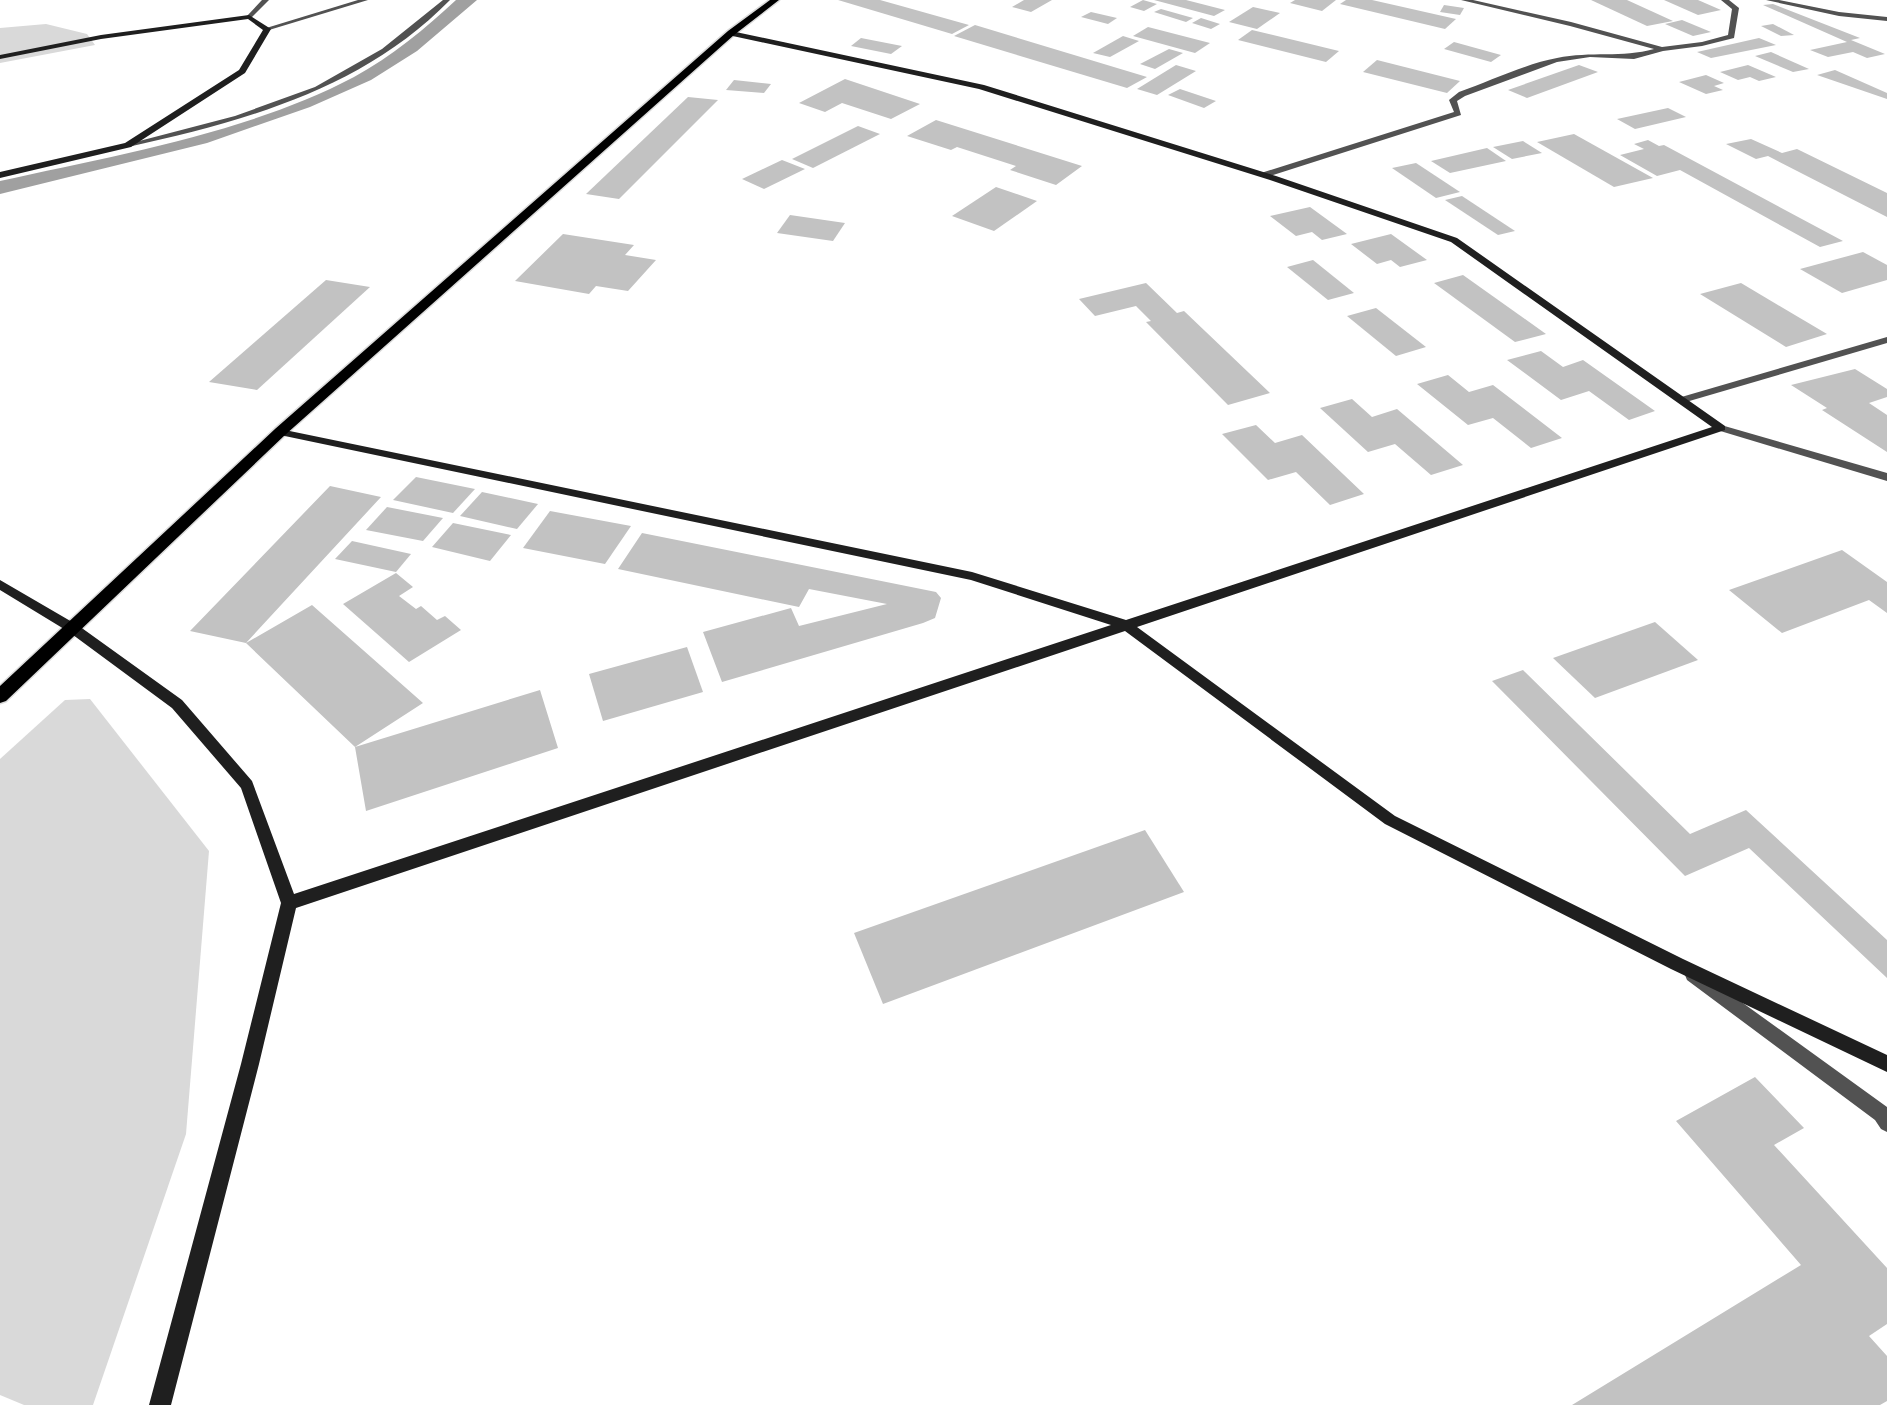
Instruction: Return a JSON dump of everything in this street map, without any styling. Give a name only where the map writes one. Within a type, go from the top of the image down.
[{"type":"main road","points":[[0,696],[280,432],[732,33],[775,0]]},
{"type":"main road","points":[[0,57],[101,37],[249,17],[267,29],[242,71],[128,145],[0,175]]},
{"type":"main road","points":[[732,33],[981,87],[1264,175],[1454,240],[1721,428]]},
{"type":"main road","points":[[289,903],[1721,428]]},
{"type":"main road","points":[[280,432],[972,576],[1126,625],[1390,820],[1677,964],[1887,1064]]},
{"type":"main road","points":[[0,584],[74,629],[177,704],[247,785],[289,903],[160,1405]]},
{"type":"street","points":[[249,17],[266,0]]},
{"type":"street","points":[[267,29],[365,0]]},
{"type":"street","points":[[128,145],[188,132],[293,99],[342,76],[388,48],[447,0]]},
{"type":"street","points":[[1464,0],[1571,24],[1662,49]]},
{"type":"street","points":[[1264,175],[1458,113],[1453,100],[1462,94],[1556,61],[1590,55],[1634,57],[1731,36],[1736,8],[1724,0]]},
{"type":"street","points":[[1769,0],[1839,14],[1887,19]]},
{"type":"street","points":[[1811,0],[1839,14]]},
{"type":"street","points":[[1682,400],[1887,340]]},
{"type":"street","points":[[1721,428],[1887,477]]},
{"type":"street","points":[[1677,964],[1881,1114],[1887,1123]]},
{"type":"shaded area","points":[[456,0],[477,0],[417,51],[371,80],[310,107],[207,143],[0,194],[0,181],[226,128],[313,96],[354,77],[395,51]]},
{"type":"shaded area","points":[[46,24],[87,34],[95,45],[0,63],[0,28]]},
{"type":"shaded area","points":[[90,699],[209,851],[186,1134],[93,1405],[24,1405],[0,1395],[0,759],[65,700]]},
{"type":"building","points":[[838,0],[880,0],[969,25],[952,34]]},
{"type":"building","points":[[1024,0],[1052,0],[1031,12],[1012,7]]},
{"type":"building","points":[[1143,0],[1157,4],[1144,11],[1130,7]]},
{"type":"building","points":[[1154,0],[1186,0],[1225,10],[1214,16]]},
{"type":"building","points":[[1295,0],[1336,0],[1322,11],[1290,3]]},
{"type":"building","points":[[1346,0],[1372,0],[1456,19],[1445,29],[1340,4]]},
{"type":"building","points":[[1591,0],[1627,0],[1673,21],[1647,26]]},
{"type":"building","points":[[1664,0],[1698,0],[1721,10],[1698,15]]},
{"type":"building","points":[[1773,4],[1860,38],[1851,40],[1885,54],[1867,58],[1853,52],[1828,57],[1810,50],[1847,42],[1763,5]]},
{"type":"building","points":[[1444,5],[1464,8],[1460,15],[1440,12]]},
{"type":"building","points":[[1253,7],[1280,13],[1257,29],[1229,22]]},
{"type":"building","points":[[1161,9],[1193,18],[1186,22],[1154,12]]},
{"type":"building","points":[[1091,12],[1117,18],[1108,24],[1081,17]]},
{"type":"building","points":[[1201,18],[1220,24],[1211,29],[1192,23]]},
{"type":"building","points":[[1682,20],[1711,32],[1693,36],[1665,24]]},
{"type":"building","points":[[1773,24],[1794,35],[1781,36],[1761,26]]},
{"type":"building","points":[[975,25],[1147,77],[1127,88],[954,36]]},
{"type":"building","points":[[1148,27],[1210,43],[1195,53],[1133,36]]},
{"type":"building","points":[[1252,30],[1339,51],[1326,62],[1238,40]]},
{"type":"building","points":[[1123,36],[1139,41],[1110,57],[1093,53]]},
{"type":"building","points":[[861,38],[902,46],[891,54],[851,46]]},
{"type":"building","points":[[1759,38],[1776,45],[1711,58],[1697,52]]},
{"type":"building","points":[[1454,42],[1501,55],[1491,62],[1444,49]]},
{"type":"building","points":[[1169,49],[1183,53],[1155,69],[1140,64]]},
{"type":"building","points":[[1771,52],[1809,69],[1793,72],[1755,56]]},
{"type":"building","points":[[1377,60],[1460,81],[1447,93],[1363,72]]},
{"type":"building","points":[[1176,65],[1196,71],[1157,95],[1137,89]]},
{"type":"building","points":[[1579,65],[1598,72],[1527,98],[1508,90]]},
{"type":"building","points":[[1748,65],[1776,77],[1759,81],[1750,77],[1738,80],[1720,72]]},
{"type":"building","points":[[1835,70],[1887,93],[1887,99],[1817,75]]},
{"type":"building","points":[[1706,75],[1724,83],[1714,86],[1723,90],[1706,94],[1679,82]]},
{"type":"building","points":[[845,79],[920,104],[891,119],[842,103],[825,112],[799,103]]},
{"type":"building","points":[[734,80],[771,84],[764,93],[726,90]]},
{"type":"building","points":[[1180,89],[1216,101],[1204,108],[1168,95]]},
{"type":"building","points":[[688,97],[718,100],[619,199],[586,194]]},
{"type":"building","points":[[1668,108],[1686,117],[1635,129],[1617,119]]},
{"type":"building","points":[[936,120],[1082,166],[1056,185],[1010,170],[1016,166],[957,147],[951,150],[907,136]]},
{"type":"building","points":[[858,126],[880,134],[813,168],[792,159]]},
{"type":"building","points":[[1574,134],[1653,178],[1614,187],[1537,142]]},
{"type":"building","points":[[1751,139],[1782,153],[1797,149],[1887,193],[1887,217],[1768,156],[1756,159],[1726,144]]},
{"type":"building","points":[[1648,140],[1659,146],[1664,145],[1843,241],[1820,247],[1680,170],[1657,176],[1620,155],[1644,149],[1634,144]]},
{"type":"building","points":[[1523,141],[1542,153],[1512,159],[1493,147]]},
{"type":"building","points":[[1487,148],[1506,161],[1450,173],[1431,161]]},
{"type":"building","points":[[782,160],[805,169],[764,189],[742,179]]},
{"type":"building","points":[[1416,163],[1460,192],[1436,198],[1392,168]]},
{"type":"building","points":[[996,187],[1037,201],[994,231],[952,216]]},
{"type":"building","points":[[1462,196],[1515,231],[1498,235],[1445,200]]},
{"type":"building","points":[[1310,207],[1347,234],[1322,240],[1312,232],[1296,236],[1270,216]]},
{"type":"building","points":[[790,215],[845,223],[833,241],[777,233]]},
{"type":"building","points":[[563,234],[634,245],[625,255],[656,260],[628,291],[596,286],[589,294],[515,281]]},
{"type":"building","points":[[1391,234],[1427,260],[1400,267],[1391,260],[1377,264],[1351,244]]},
{"type":"building","points":[[1863,252],[1887,265],[1887,280],[1842,293],[1800,269]]},
{"type":"building","points":[[1313,260],[1354,293],[1328,300],[1287,267]]},
{"type":"building","points":[[1463,275],[1546,334],[1515,342],[1434,283]]},
{"type":"building","points":[[326,280],[370,287],[257,390],[209,382]]},
{"type":"building","points":[[1146,283],[1177,313],[1184,311],[1270,393],[1228,405],[1146,322],[1151,321],[1136,306],[1095,316],[1079,299]]},
{"type":"building","points":[[1741,283],[1827,334],[1786,347],[1700,294]]},
{"type":"building","points":[[1376,308],[1426,347],[1396,356],[1347,316]]},
{"type":"building","points":[[1541,351],[1563,367],[1583,360],[1655,411],[1629,420],[1589,391],[1561,400],[1507,360]]},
{"type":"building","points":[[1855,369],[1887,389],[1887,397],[1869,403],[1887,415],[1887,452],[1822,410],[1827,408],[1791,385]]},
{"type":"building","points":[[1448,375],[1469,392],[1493,385],[1562,438],[1531,448],[1493,418],[1468,425],[1417,384]]},
{"type":"building","points":[[1352,399],[1372,417],[1397,409],[1463,465],[1431,475],[1395,444],[1368,452],[1320,408]]},
{"type":"building","points":[[1256,425],[1275,443],[1302,435],[1364,494],[1330,505],[1296,472],[1268,480],[1222,434]]},
{"type":"building","points":[[416,477],[475,489],[453,513],[393,500]]},
{"type":"building","points":[[330,486],[381,497],[246,643],[190,631]]},
{"type":"building","points":[[482,492],[538,504],[517,529],[460,516]]},
{"type":"building","points":[[387,507],[443,518],[423,541],[366,530]]},
{"type":"building","points":[[550,511],[631,526],[605,564],[523,548]]},
{"type":"building","points":[[453,523],[511,535],[490,561],[432,547]]},
{"type":"building","points":[[642,533],[936,592],[941,598],[935,618],[923,623],[722,682],[703,632],[791,608],[799,626],[887,604],[809,589],[799,607],[618,569]]},
{"type":"building","points":[[352,541],[411,554],[396,572],[335,559]]},
{"type":"building","points":[[1842,550],[1887,582],[1887,613],[1869,600],[1782,633],[1729,590]]},
{"type":"building","points":[[396,573],[413,587],[399,596],[416,609],[421,606],[437,620],[445,616],[461,630],[409,662],[343,604]]},
{"type":"building","points":[[312,605],[423,703],[355,747],[246,643]]},
{"type":"building","points":[[1655,622],[1698,660],[1595,698],[1553,658]]},
{"type":"building","points":[[687,647],[703,692],[603,721],[589,674]]},
{"type":"building","points":[[1523,670],[1690,834],[1746,810],[1887,940],[1887,978],[1749,848],[1685,876],[1492,681]]},
{"type":"building","points":[[540,690],[558,748],[366,811],[355,747]]},
{"type":"building","points":[[1145,830],[1184,892],[883,1004],[854,933]]},
{"type":"building","points":[[1755,1077],[1804,1128],[1774,1145],[1887,1268],[1887,1324],[1869,1336],[1887,1356],[1887,1401],[1880,1405],[1572,1405],[1801,1265],[1676,1121]]}]
